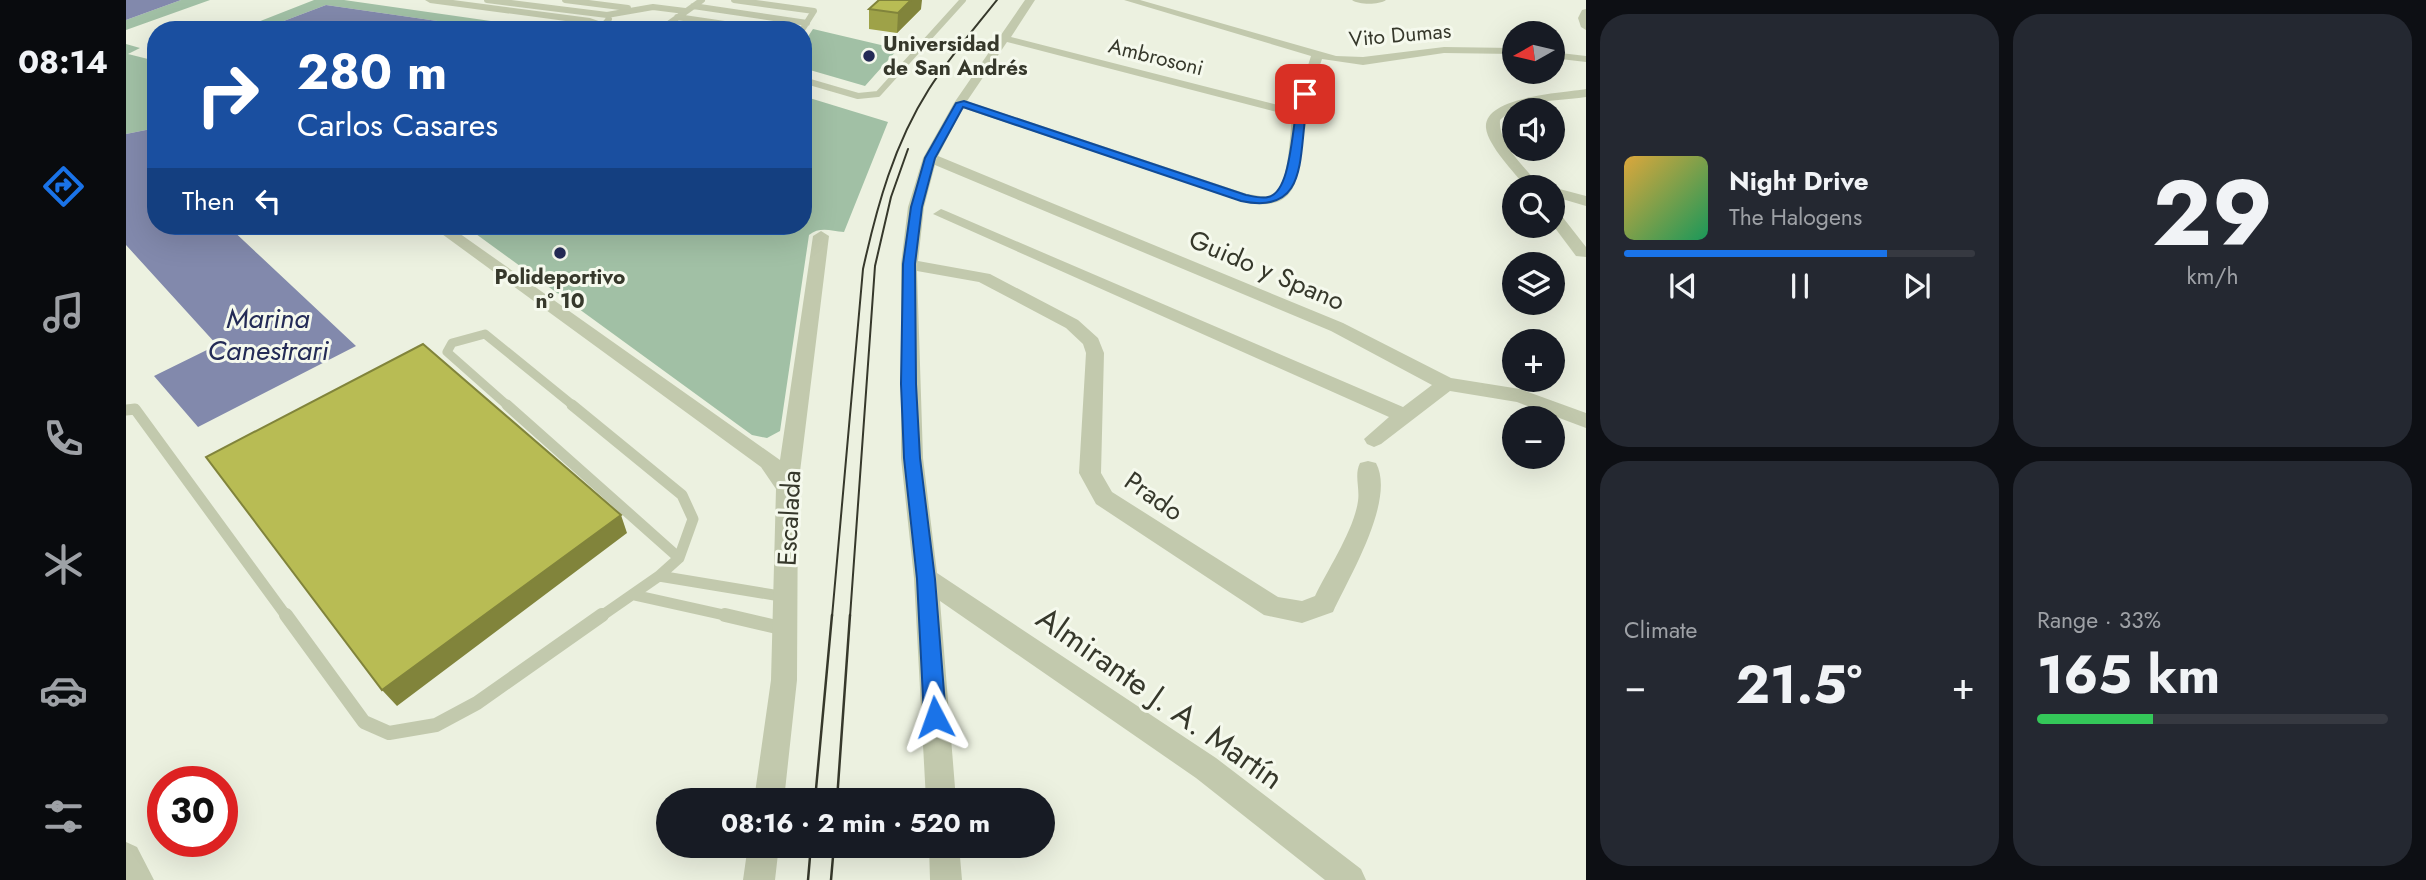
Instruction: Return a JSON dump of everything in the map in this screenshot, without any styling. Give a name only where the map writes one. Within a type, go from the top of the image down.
[{"type":"street","points":[[430,0],[590,21]]},
{"type":"street","points":[[940,788],[926,579],[912,458],[909,264],[916,207],[930,158],[960,103],[1030,0]]},
{"type":"street","name":"Vito Dumas","points":[[1129,0],[1317,56],[1363,61],[1444,50],[1502,51]]},
{"type":"street","points":[[1357,0],[1378,0]]},
{"type":"street","points":[[1586,12],[1583,18],[1586,27]]},
{"type":"street","name":"Ambrosoni","points":[[1003,38],[1299,114]]},
{"type":"street","points":[[960,103],[1245,198],[1269,201],[1282,195],[1292,178],[1299,114],[1317,56]]},
{"type":"street","points":[[1565,57],[1586,60]]},
{"type":"street","points":[[1526,175],[1497,136],[1492,127],[1494,118],[1503,110],[1519,104],[1586,93]]},
{"type":"street","points":[[1558,97],[1586,108]]},
{"type":"street","name":"Guido y Spano","points":[[930,158],[1337,327],[1446,384],[1520,397],[1586,421]]},
{"type":"street","points":[[1565,195],[1586,201]]},
{"type":"street","points":[[941,214],[1403,415]]},
{"type":"street","points":[[1565,230],[1582,253]]},
{"type":"street","points":[[452,235],[769,461],[788,488]]},
{"type":"street","name":"Escalada","points":[[770,788],[784,680],[788,488],[821,236]]},
{"type":"street","name":"Prado","points":[[909,264],[984,278],[1072,324],[1082,333],[1091,342],[1095,353],[1090,473],[1104,498],[1273,607],[1302,612],[1324,604],[1363,521],[1369,501],[1368,469]]},
{"type":"street","points":[[1374,439],[1446,384]]},
{"type":"street","name":"Almirante J. A. Martín","points":[[926,579],[1206,768],[1350,880]]},
{"type":"street","points":[[126,858],[138,880]]},
{"type":"street","points":[[760,880],[763,858]]},
{"type":"street","points":[[945,858],[946,880]]},
{"type":"lane","points":[[487,0],[590,21]]},
{"type":"lane","points":[[565,0],[638,9],[685,11]]},
{"type":"lane","points":[[671,21],[702,0]]},
{"type":"lane","points":[[734,0],[814,11],[808,21]]},
{"type":"lane","points":[[812,83],[858,96],[878,94],[963,0]]},
{"type":"lane","points":[[692,6],[793,21]]},
{"type":"lane","points":[[612,21],[638,9]]},
{"type":"lane","points":[[677,17],[704,21]]},
{"type":"lane","points":[[126,410],[135,409],[364,722],[389,733],[436,726],[477,703],[634,595],[679,558],[693,519],[682,495],[485,334],[452,342],[447,352],[679,558]]},
{"type":"lane","points":[[659,576],[786,597]]},
{"type":"lane","points":[[634,595],[785,629]]},
{"type":"green space","points":[[181,0],[210,0],[126,30],[126,20]]},
{"type":"green space","points":[[314,0],[344,0],[490,21],[437,21],[326,5],[284,21],[260,21]]},
{"type":"green space","points":[[812,30],[898,49],[865,86],[812,71]]},
{"type":"green space","points":[[126,44],[140,48],[128,54],[147,59],[147,130],[126,134]]},
{"type":"green space","points":[[812,99],[888,122],[844,232],[813,232]]},
{"type":"green space","points":[[477,235],[809,235],[780,431],[767,438],[752,435]]},
{"type":"water","points":[[126,0],[181,0],[126,20]]},
{"type":"water","points":[[326,5],[437,21],[284,21]]},
{"type":"water","name":"Marina Canestrari","points":[[147,130],[147,235],[238,235],[356,346],[198,427],[154,376],[217,345],[126,245],[126,134]]},
{"type":"building","points":[[879,0],[911,0],[898,13],[869,9]]},
{"type":"building","points":[[423,344],[621,515],[382,690],[206,457]]},
{"type":"tram line","points":[[832,617],[863,269],[874,222],[896,154],[917,110],[945,66],[997,0]]},
{"type":"tram line","points":[[850,617],[875,266],[891,197],[908,149]]},
{"type":"tram line","points":[[816,788],[832,615]]},
{"type":"tram line","points":[[838,788],[850,615]]},
{"type":"tram line","points":[[808,880],[810,858]]},
{"type":"tram line","points":[[831,880],[833,858]]},
{"type":"place","name":"Universidad de San Andrés","points":[[869,56]]},
{"type":"place","name":"Polideportivo n° 10","points":[[560,253]]},
{"type":"route","points":[[935,717],[926,579],[912,458],[909,264],[916,207],[930,158],[960,103],[1245,198],[1269,201],[1282,195],[1292,178],[1299,114],[1305,94]]}]
